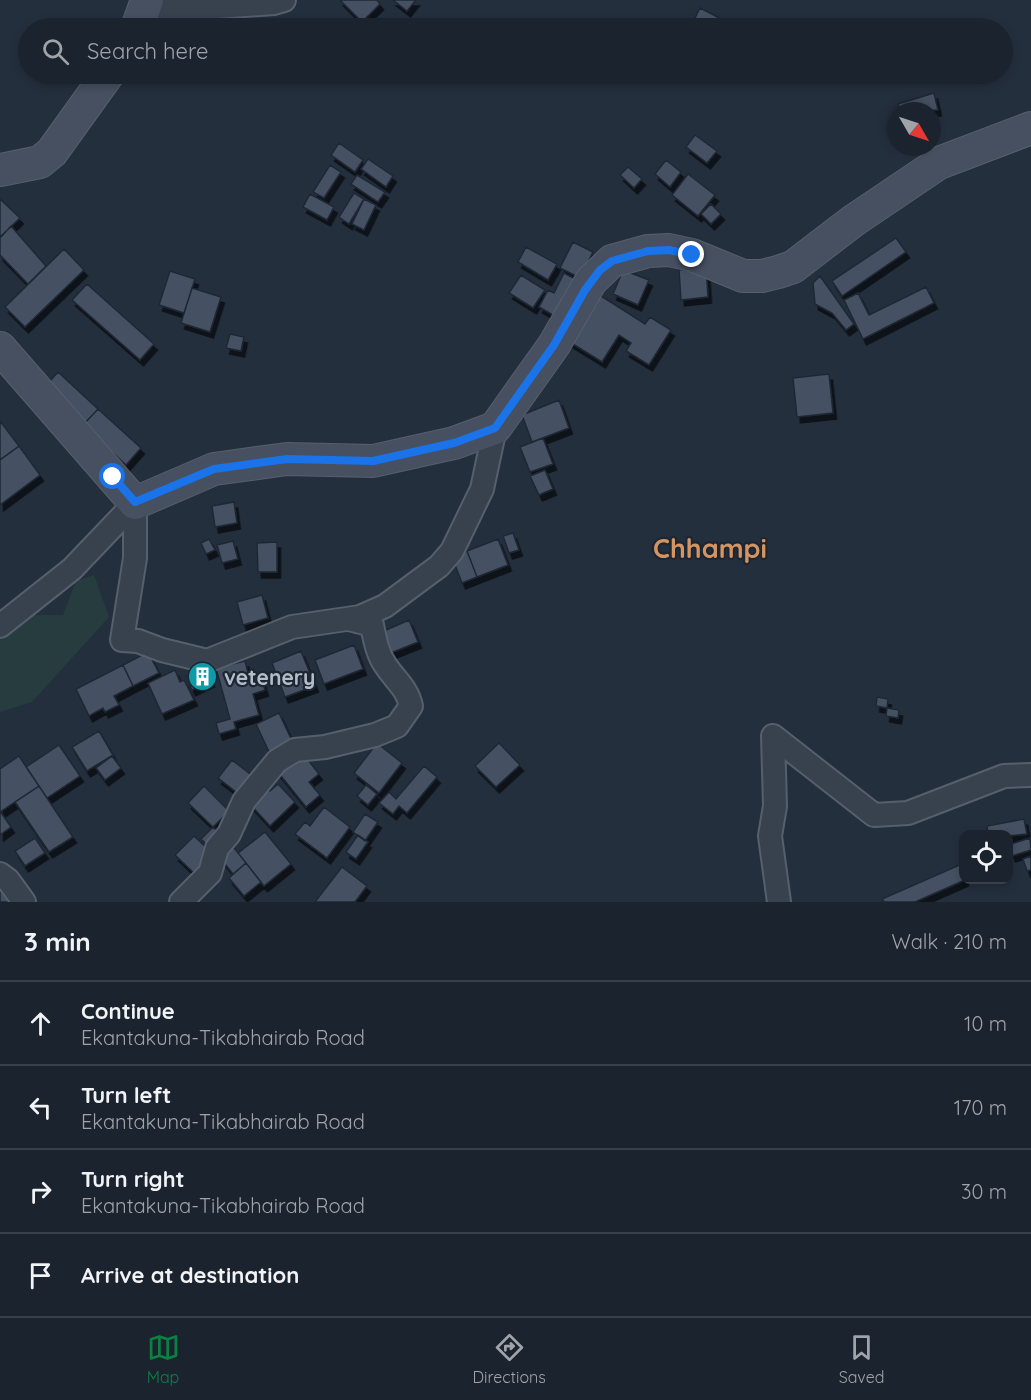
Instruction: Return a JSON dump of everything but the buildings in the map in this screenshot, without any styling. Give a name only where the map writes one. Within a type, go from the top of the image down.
[{"type":"main road","points":[[0,170],[40,162],[52,152],[101,84]]},
{"type":"main road","points":[[0,348],[135,502],[214,469],[287,459],[373,461],[454,443],[495,428],[554,345],[585,290],[600,270],[612,261],[648,251],[669,250],[692,255],[743,276],[762,276],[778,272],[800,262],[853,221],[939,163],[1031,128]]},
{"type":"street","points":[[144,12],[284,0]]},
{"type":"street","points":[[135,502],[135,558],[122,640],[138,641],[162,650],[207,661],[291,627],[349,619],[377,609],[400,596],[440,566],[452,550],[482,489],[495,428]]},
{"type":"street","points":[[0,626],[72,569],[135,502]]},
{"type":"street","points":[[182,902],[210,873],[217,848],[229,834],[241,807],[277,761],[295,750],[335,745],[375,735],[397,726],[411,706],[405,689],[384,664],[372,625],[349,619]]},
{"type":"street","points":[[779,902],[770,837],[775,806],[773,736],[874,815],[908,813],[1004,776],[1031,775]]},
{"type":"street","points":[[0,874],[8,880],[24,902]]},
{"type":"green space","points":[[94,575],[109,617],[32,702],[0,712],[0,628],[13,615],[63,615],[76,581]]},
{"type":"place","name":"vetenery","points":[[203,677]]},
{"type":"district","name":"Chhampi","points":[[710,548]]},
{"type":"route","points":[[113,477],[135,502],[214,469],[287,459],[373,461],[454,443],[495,428],[554,345],[585,290],[600,270],[612,261],[630,254],[648,251],[669,250],[692,255]]}]
